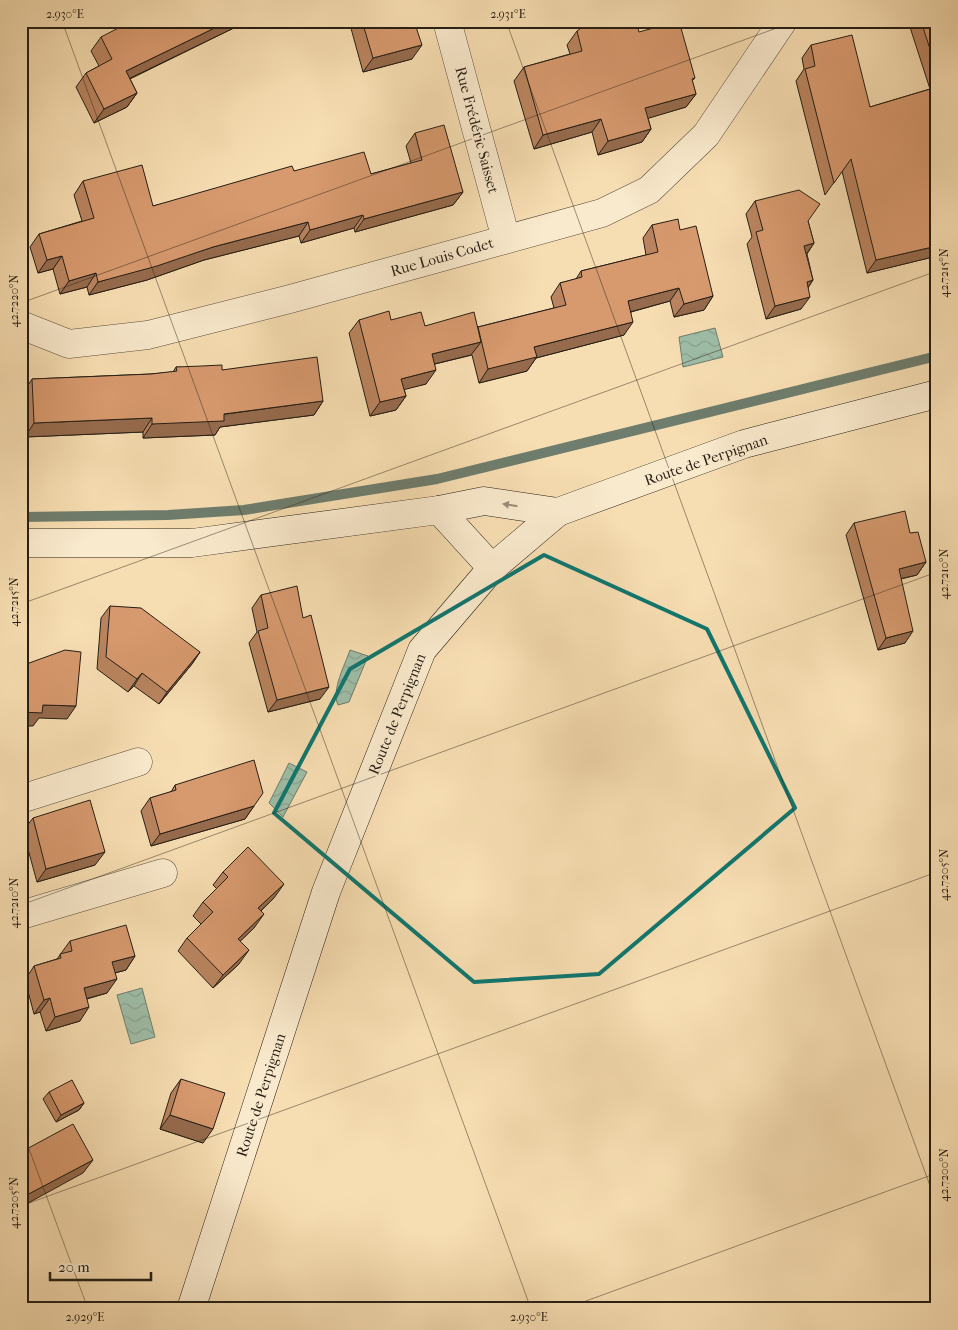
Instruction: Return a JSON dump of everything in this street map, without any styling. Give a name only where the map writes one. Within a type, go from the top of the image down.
[{"type":"main road","name":"Rue Frédéric Saisset","points":[[447,21],[506,239]]},
{"type":"main road","name":"Rue Louis Codet","points":[[21,325],[69,344],[148,336],[602,213],[649,190],[706,135],[783,21]]},
{"type":"main road","name":"Route de Perpignan","points":[[191,1309],[326,892],[422,650],[492,568],[558,512],[744,444],[937,394]]},
{"type":"main road","points":[[21,543],[192,543],[439,510],[484,500],[558,512]]},
{"type":"main road","points":[[439,510],[492,568]]},
{"type":"main road","points":[[21,799],[138,762]]},
{"type":"main road","points":[[21,915],[163,872]]},
{"type":"highlighted area","points":[[544,555],[707,629],[795,808],[599,974],[474,982],[274,813],[350,669]]},
{"type":"water","points":[[715,328],[723,357],[683,367],[679,337]]},
{"type":"water","points":[[350,650],[368,656],[349,702],[338,705],[336,699],[337,685]]},
{"type":"water","points":[[289,763],[307,772],[283,817],[269,803]]},
{"type":"water","points":[[142,988],[155,1037],[131,1044],[117,995]]},
{"type":"building","points":[[132,21],[229,21],[126,71],[137,93],[104,109],[86,73],[112,59],[101,37]]},
{"type":"building","points":[[362,21],[414,21],[422,45],[373,58]]},
{"type":"building","points":[[591,21],[636,21],[639,32],[679,21],[695,78],[692,79],[696,94],[645,108],[651,129],[608,141],[601,119],[543,135],[524,67],[582,51],[577,31]]},
{"type":"building","points":[[921,21],[937,21],[937,71]]},
{"type":"building","points":[[852,35],[870,107],[937,87],[937,246],[876,260],[851,159],[834,183],[805,69],[815,66],[811,45]]},
{"type":"building","points":[[444,125],[463,192],[364,219],[363,215],[310,230],[308,222],[213,247],[157,266],[98,282],[96,273],[69,281],[62,256],[47,260],[39,234],[94,218],[83,181],[142,165],[153,206],[292,166],[294,171],[364,152],[371,174],[422,160],[415,133]]},
{"type":"building","points":[[799,190],[820,204],[808,221],[814,243],[804,246],[813,280],[807,282],[810,297],[775,306],[756,232],[763,230],[755,201]]},
{"type":"building","points":[[678,219],[680,230],[696,226],[713,296],[684,304],[679,288],[628,301],[633,322],[534,347],[537,357],[488,369],[478,327],[566,305],[560,283],[582,277],[581,271],[658,252],[652,225]]},
{"type":"building","points":[[389,311],[391,320],[421,312],[425,326],[474,312],[481,342],[432,354],[436,370],[401,379],[406,396],[380,402],[359,320]]},
{"type":"building","points":[[317,357],[323,401],[224,414],[224,421],[152,424],[152,418],[34,423],[32,379],[151,374],[177,371],[176,367],[222,365],[222,370]]},
{"type":"building","points":[[905,511],[910,533],[918,532],[926,562],[899,569],[913,631],[886,638],[854,523]]},
{"type":"building","points":[[297,586],[303,618],[311,615],[329,687],[277,700],[258,631],[268,628],[261,595]]},
{"type":"building","points":[[110,606],[141,608],[200,652],[167,692],[142,673],[137,679],[106,657]]},
{"type":"building","points":[[65,650],[81,652],[76,706],[43,705],[42,713],[21,712],[21,666]]},
{"type":"building","points":[[254,760],[263,793],[254,806],[160,834],[150,798],[176,790],[175,785]]},
{"type":"building","points":[[90,800],[105,852],[46,869],[33,818]]},
{"type":"building","points":[[248,847],[284,884],[258,908],[264,914],[238,939],[249,950],[223,975],[187,938],[213,912],[203,902],[228,877],[223,872]]},
{"type":"building","points":[[126,925],[135,956],[112,962],[117,979],[84,988],[89,1007],[55,1017],[50,998],[44,1000],[34,966],[61,958],[60,954],[72,951],[70,941]]},
{"type":"building","points":[[181,1079],[225,1093],[213,1129],[170,1115]]},
{"type":"building","points":[[72,1080],[84,1103],[61,1115],[49,1092]]},
{"type":"building","points":[[73,1124],[93,1160],[21,1198],[21,1152]]},
{"type":"waterway","points":[[21,517],[168,515],[244,510],[437,479],[937,356]]}]
